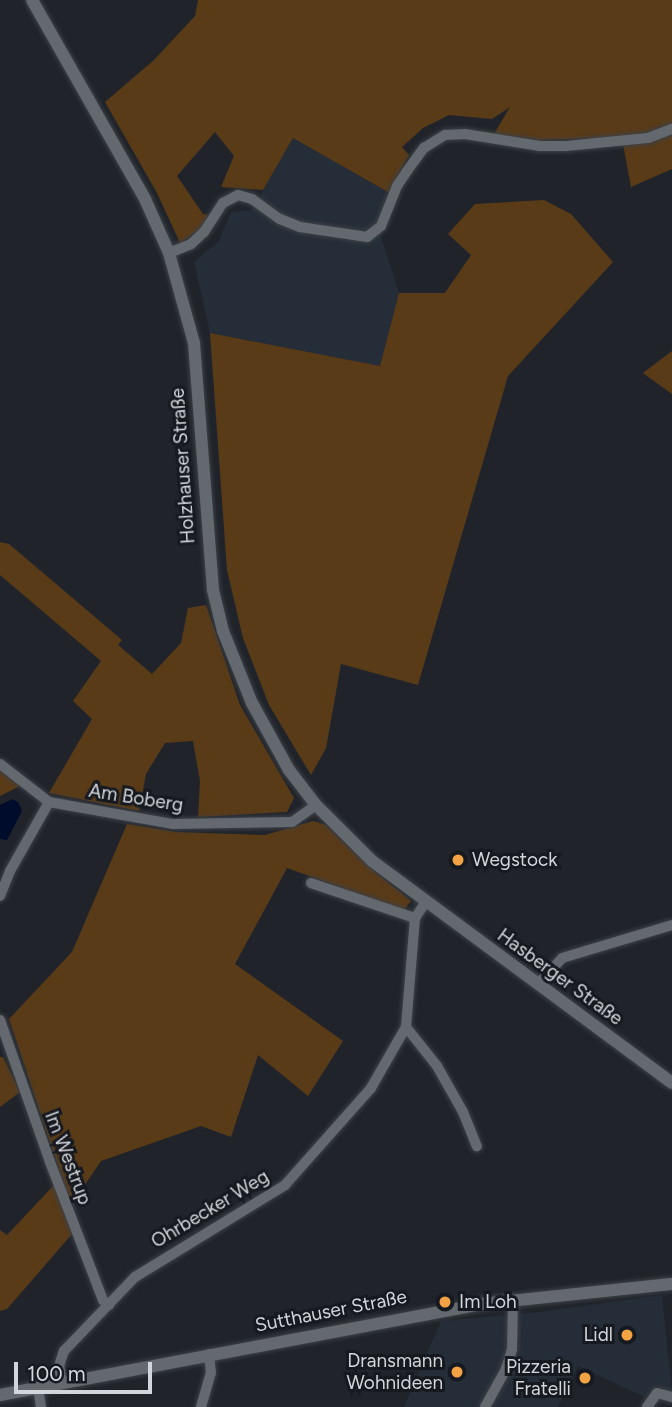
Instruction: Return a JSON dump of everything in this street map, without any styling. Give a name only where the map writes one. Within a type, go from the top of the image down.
[{"type":"street","name":"Holzhauser Straße","points":[[32,0],[145,199],[169,253],[184,299],[194,343],[208,552],[223,631],[252,703],[289,770],[316,805],[372,861],[421,900]]},
{"type":"street","points":[[169,253],[191,244],[204,232],[223,203],[238,195],[252,199],[280,219],[300,227],[367,237],[381,226],[397,186],[407,171],[425,148],[445,135],[465,134],[540,146],[566,146],[648,138],[672,129]]},
{"type":"street","name":"Am Boberg","points":[[0,764],[50,802],[172,824],[292,822],[316,805]]},
{"type":"street","points":[[0,895],[10,871],[50,802]]},
{"type":"street","points":[[311,883],[415,918]]},
{"type":"street","name":"Ohrbecker Weg","points":[[62,1384],[59,1366],[64,1352],[150,1265],[219,1228],[285,1185],[371,1088],[406,1027],[415,918],[421,900]]},
{"type":"street","name":"Hasberger Straße","points":[[421,900],[672,1083]]},
{"type":"street","points":[[538,983],[562,958],[672,925]]},
{"type":"street","name":"Im Westrup","points":[[0,1020],[55,1175],[103,1300],[109,1305]]},
{"type":"street","points":[[406,1027],[437,1066],[463,1112],[477,1146]]},
{"type":"street","name":"Sutthauser Straße","points":[[0,1395],[209,1354],[513,1300],[672,1284]]},
{"type":"street","points":[[485,1407],[509,1359],[513,1300]]},
{"type":"street","points":[[201,1407],[211,1373],[209,1354]]},
{"type":"street","points":[[38,1388],[41,1407]]},
{"type":"street","points":[[647,1407],[657,1393],[672,1396]]},
{"type":"shaded area","points":[[198,0],[672,0],[672,124],[667,128],[623,137],[541,140],[494,134],[510,107],[492,119],[449,115],[423,128],[402,147],[409,155],[388,192],[293,138],[263,190],[221,187],[234,156],[215,132],[177,176],[203,214],[209,215],[199,230],[180,243],[157,193],[105,102],[154,60],[195,16]]},
{"type":"shaded area","points":[[672,133],[672,169],[631,187],[623,144]]},
{"type":"shaded area","points":[[293,138],[395,196],[381,237],[399,293],[380,366],[210,333],[194,262],[219,241],[231,212],[252,210]]},
{"type":"shaded area","points":[[544,200],[571,214],[613,262],[508,376],[418,685],[341,664],[326,748],[311,775],[269,705],[243,638],[227,570],[210,333],[380,366],[399,293],[445,293],[471,255],[448,234],[475,204]]},
{"type":"shaded area","points":[[672,351],[672,394],[643,373]]},
{"type":"shaded area","points":[[0,542],[9,544],[122,640],[118,645],[152,674],[181,643],[188,608],[206,605],[240,705],[294,798],[287,812],[198,817],[200,781],[193,741],[165,743],[146,774],[139,811],[49,793],[92,719],[73,701],[101,661],[0,575]]},
{"type":"shaded area","points":[[0,771],[20,786],[0,796]]},
{"type":"shaded area","points":[[313,821],[326,825],[368,866],[411,901],[404,910],[287,868],[235,964],[343,1041],[308,1096],[258,1055],[231,1137],[201,1126],[101,1161],[71,1205],[9,1019],[72,952],[127,824],[176,832],[265,835]]},
{"type":"shaded area","points":[[0,1057],[3,1057],[20,1092],[0,1107]]},
{"type":"shaded area","points":[[54,1185],[72,1234],[7,1309],[0,1311],[0,1230],[7,1235]]},
{"type":"shaded area","points":[[662,1295],[672,1392],[656,1386],[647,1398],[578,1366],[558,1407],[404,1407],[441,1321],[538,1312]]},
{"type":"water","points":[[13,799],[19,803],[22,811],[7,840],[0,839],[0,805]]},
{"type":"place","name":"Wegstock","points":[[458,860]]},
{"type":"place","name":"Im Loh","points":[[445,1302]]},
{"type":"place","name":"Lidl","points":[[627,1335]]},
{"type":"place","name":"Dransmann Wohnideen","points":[[457,1372]]},
{"type":"place","name":"Pizzeria Fratelli","points":[[585,1378]]}]
